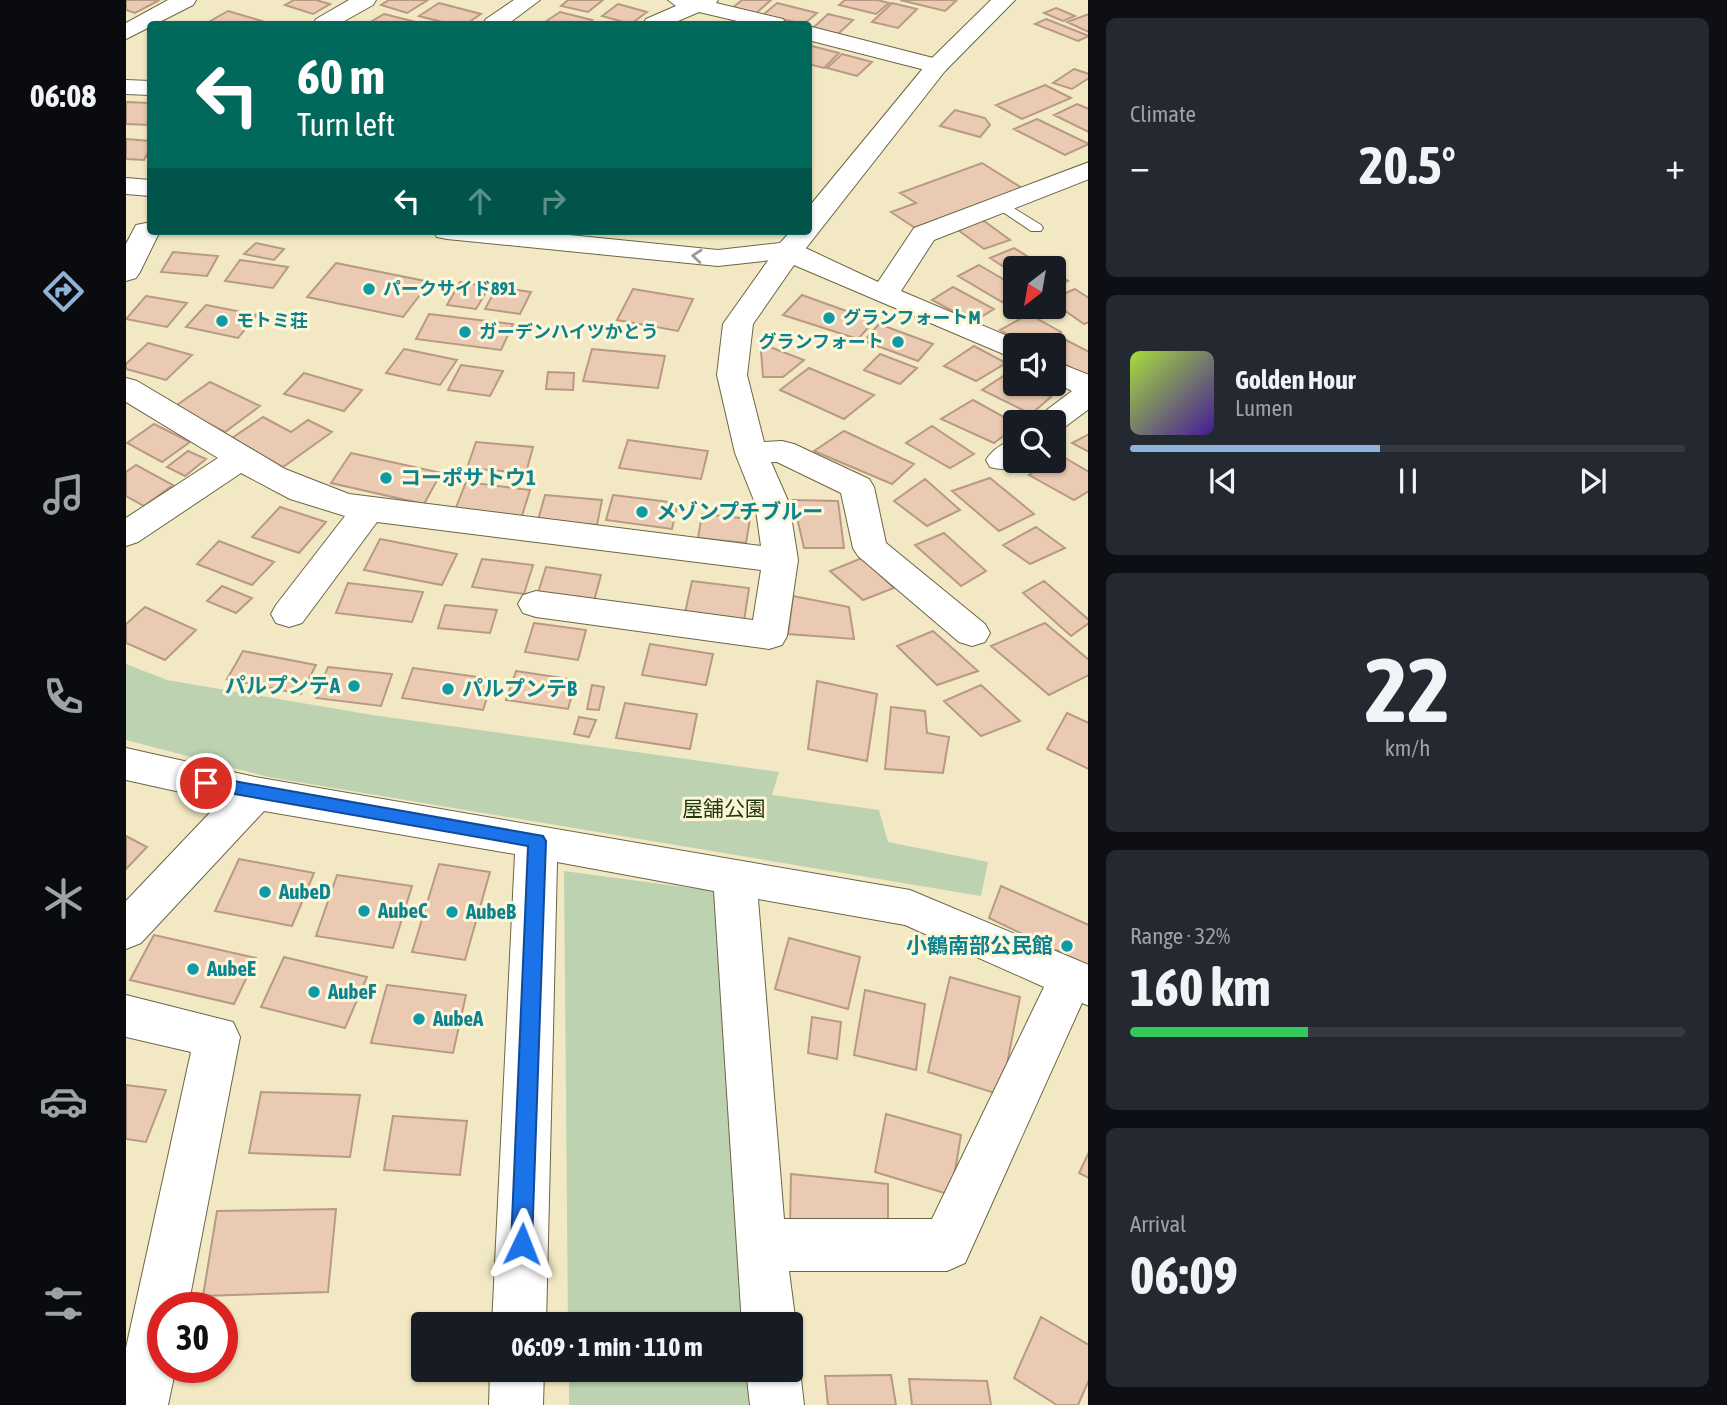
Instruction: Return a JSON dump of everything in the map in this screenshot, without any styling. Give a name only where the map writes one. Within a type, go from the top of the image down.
[{"type":"street","points":[[126,32],[185,0]]},
{"type":"street","points":[[329,21],[365,0]]},
{"type":"street","points":[[498,21],[529,0]]},
{"type":"street","points":[[812,222],[937,66],[1004,0]]},
{"type":"street","points":[[661,21],[695,7],[761,21]]},
{"type":"street","points":[[812,34],[937,66]]},
{"type":"street","points":[[126,87],[147,88]]},
{"type":"street","points":[[884,294],[924,234],[1088,170]]},
{"type":"street","points":[[126,186],[147,188]]},
{"type":"street","points":[[126,205],[143,223],[126,272]]},
{"type":"street","points":[[487,235],[718,258],[801,236]]},
{"type":"street","points":[[686,235],[724,239],[801,236]]},
{"type":"street","points":[[801,236],[825,271],[977,330],[1003,344]]},
{"type":"street","points":[[537,604],[769,636],[780,560],[772,503],[751,453],[732,375],[738,324],[801,236]]},
{"type":"street","points":[[1066,376],[1088,387]]},
{"type":"street","points":[[126,388],[289,486],[318,499],[368,510],[780,560]]},
{"type":"street","points":[[1066,410],[1088,393]]},
{"type":"street","points":[[751,453],[782,451],[857,487],[870,548],[972,633]]},
{"type":"street","points":[[126,534],[241,457]]},
{"type":"street","points":[[289,614],[368,510]]},
{"type":"street","points":[[126,765],[255,793],[910,908],[1079,983],[947,1245],[761,1245]]},
{"type":"street","points":[[126,930],[255,793]]},
{"type":"street","points":[[519,1312],[537,841]]},
{"type":"street","points":[[735,878],[768,1312]]},
{"type":"street","points":[[126,1016],[217,1037],[141,1405]]},
{"type":"street","points":[[516,1405],[517,1382]]},
{"type":"street","points":[[775,1382],[777,1405]]},
{"type":"lane","points":[[1002,205],[1036,228]]},
{"type":"green space","name":"屋舗公園","points":[[126,664],[167,680],[372,715],[779,772],[772,795],[879,810],[888,842],[988,862],[981,896],[268,777],[126,740]]},
{"type":"green space","points":[[564,871],[714,891],[744,1312],[568,1312]]},
{"type":"green space","points":[[569,1382],[750,1382],[751,1405],[569,1405]]},
{"type":"building","points":[[126,0],[158,1],[135,13],[126,10]]},
{"type":"building","points":[[294,0],[316,0],[330,4],[313,14],[285,5]]},
{"type":"building","points":[[389,0],[428,0],[407,13],[381,5]]},
{"type":"building","points":[[568,0],[603,0],[588,12],[561,6]]},
{"type":"building","points":[[742,0],[771,0],[754,15],[731,9]]},
{"type":"building","points":[[845,0],[878,0],[889,3],[876,14],[839,5]]},
{"type":"building","points":[[900,0],[951,0],[956,1],[945,11]]},
{"type":"building","points":[[439,3],[481,14],[470,21],[438,21],[419,16]]},
{"type":"building","points":[[777,3],[817,13],[808,21],[790,21],[763,15]]},
{"type":"building","points":[[892,3],[917,9],[898,28],[872,22]]},
{"type":"building","points":[[618,4],[647,12],[635,21],[620,21],[602,16]]},
{"type":"building","points":[[1056,8],[1075,16],[1063,21],[1044,13]]},
{"type":"building","points":[[228,11],[262,21],[210,21]]},
{"type":"building","points":[[560,12],[592,20],[590,21],[546,21]]},
{"type":"building","points":[[384,14],[412,21],[372,21]]},
{"type":"building","points":[[828,14],[853,20],[838,34],[813,28]]},
{"type":"building","points":[[1088,14],[1088,32],[1067,22]]},
{"type":"building","points":[[1046,19],[1088,36],[1078,41],[1035,24]]},
{"type":"building","points":[[812,46],[839,53],[824,68],[812,65]]},
{"type":"building","points":[[842,54],[872,62],[857,76],[827,68]]},
{"type":"building","points":[[1074,69],[1088,74],[1088,79],[1072,89],[1053,83]]},
{"type":"building","points":[[1045,85],[1071,98],[1022,119],[996,105]]},
{"type":"building","points":[[126,102],[147,103],[147,125],[126,124]]},
{"type":"building","points":[[1077,104],[1088,109],[1088,132],[1054,115]]},
{"type":"building","points":[[955,110],[985,118],[990,125],[980,137],[940,126]]},
{"type":"building","points":[[1037,119],[1088,144],[1065,155],[1014,129]]},
{"type":"building","points":[[126,139],[147,141],[147,154],[144,160],[126,159]]},
{"type":"building","points":[[982,163],[1022,188],[915,228],[891,212],[916,203],[900,193]]},
{"type":"building","points":[[980,218],[1010,240],[984,249],[954,227]]},
{"type":"building","points":[[256,243],[284,249],[274,260],[244,254]]},
{"type":"building","points":[[1014,248],[1027,256],[1003,256],[1003,266],[990,258]]},
{"type":"building","points":[[173,252],[218,256],[207,276],[161,272]]},
{"type":"building","points":[[240,260],[288,267],[273,288],[225,281]]},
{"type":"building","name":"パークサイド891","points":[[336,263],[430,282],[403,317],[307,297]]},
{"type":"building","points":[[979,265],[1003,279],[1003,301],[1002,302],[958,276]]},
{"type":"building","points":[[460,282],[489,287],[476,309],[447,305]]},
{"type":"building","points":[[497,287],[531,292],[520,314],[485,309]]},
{"type":"building","points":[[953,287],[994,309],[973,322],[932,300]]},
{"type":"building","points":[[633,289],[693,299],[678,331],[617,320]]},
{"type":"building","points":[[1075,289],[1088,297],[1088,322],[1084,324],[1066,311],[1066,293]]},
{"type":"building","name":"グランフォートM","points":[[802,295],[874,321],[858,339],[783,315]]},
{"type":"building","points":[[146,296],[187,303],[167,327],[126,319]]},
{"type":"building","name":"モトミ荘","points":[[206,305],[257,315],[238,338],[186,327]]},
{"type":"building","name":"ガーデンハイツかとう","points":[[429,314],[513,324],[501,350],[416,339]]},
{"type":"building","points":[[1020,319],[1038,319],[1061,332],[1005,333],[1000,330]]},
{"type":"building","name":"グランフォート","points":[[879,324],[933,344],[918,361],[864,341]]},
{"type":"building","points":[[1066,340],[1088,351],[1088,377],[1066,365]]},
{"type":"building","points":[[148,343],[192,355],[166,380],[126,369],[126,364]]},
{"type":"building","points":[[974,346],[1003,361],[1003,365],[976,381],[944,366]]},
{"type":"building","points":[[770,347],[804,360],[783,377],[763,377],[761,351]]},
{"type":"building","points":[[404,349],[457,360],[440,385],[386,373]]},
{"type":"building","points":[[592,349],[665,356],[658,388],[583,381]]},
{"type":"building","points":[[880,354],[917,368],[900,384],[864,370]]},
{"type":"building","points":[[461,365],[503,371],[490,396],[448,390]]},
{"type":"building","points":[[809,368],[874,395],[844,419],[780,390]]},
{"type":"building","points":[[548,372],[574,373],[573,390],[546,389]]},
{"type":"building","points":[[304,373],[362,390],[344,411],[284,394]]},
{"type":"building","points":[[1003,376],[1003,396],[1051,397],[1036,410],[1023,410],[982,390]]},
{"type":"building","points":[[210,382],[260,406],[225,432],[174,407]]},
{"type":"building","points":[[973,400],[1003,416],[1003,436],[994,443],[941,419]]},
{"type":"building","points":[[263,417],[291,432],[308,420],[332,432],[283,467],[232,438]]},
{"type":"building","points":[[154,424],[190,442],[162,462],[127,443]]},
{"type":"building","points":[[932,426],[974,454],[950,468],[906,443]]},
{"type":"building","points":[[844,431],[914,464],[892,484],[814,451]]},
{"type":"building","points":[[1088,435],[1088,451],[1072,443]]},
{"type":"building","points":[[628,440],[708,451],[701,479],[619,468]]},
{"type":"building","points":[[476,442],[533,447],[526,473],[467,468]]},
{"type":"building","points":[[188,451],[206,459],[185,476],[167,467]]},
{"type":"building","name":"コーポサトウ1","points":[[351,453],[441,473],[424,504],[331,483]]},
{"type":"building","points":[[1066,459],[1088,471],[1088,492],[1074,500],[1029,475],[1066,473]]},
{"type":"building","points":[[136,465],[173,485],[144,506],[126,496],[126,472]]},
{"type":"building","points":[[990,478],[1034,514],[999,531],[952,491]]},
{"type":"building","points":[[925,479],[960,510],[927,526],[894,501]]},
{"type":"building","points":[[466,482],[530,490],[521,519],[455,510]]},
{"type":"building","points":[[545,495],[602,500],[597,525],[538,520]]},
{"type":"building","name":"メゾンプチブルー","points":[[613,495],[678,503],[672,529],[606,520]]},
{"type":"building","points":[[793,500],[838,501],[844,548],[804,548]]},
{"type":"building","points":[[280,507],[326,522],[299,553],[252,537]]},
{"type":"building","points":[[702,514],[750,519],[746,543],[698,538]]},
{"type":"building","points":[[1036,527],[1065,548],[1030,564],[1003,545]]},
{"type":"building","points":[[944,533],[986,571],[961,586],[915,545]]},
{"type":"building","points":[[380,539],[457,554],[442,585],[364,570]]},
{"type":"building","points":[[219,541],[274,562],[252,585],[197,564]]},
{"type":"building","points":[[862,558],[894,588],[863,600],[830,571]]},
{"type":"building","points":[[482,559],[533,565],[524,594],[472,587]]},
{"type":"building","points":[[546,567],[601,575],[594,601],[538,593]]},
{"type":"building","points":[[692,581],[749,588],[744,621],[685,613]]},
{"type":"building","points":[[1044,581],[1088,619],[1088,624],[1071,636],[1023,593]]},
{"type":"building","points":[[348,583],[423,592],[412,622],[336,613]]},
{"type":"building","points":[[222,586],[252,598],[236,613],[207,601]]},
{"type":"building","points":[[793,596],[849,607],[854,639],[788,634]]},
{"type":"building","points":[[445,605],[497,610],[490,633],[438,628]]},
{"type":"building","points":[[145,607],[196,630],[165,660],[126,643],[126,624]]},
{"type":"building","points":[[534,623],[586,630],[578,660],[525,652]]},
{"type":"building","points":[[1045,623],[1088,659],[1088,676],[1049,695],[991,646]]},
{"type":"building","points":[[933,631],[978,671],[937,685],[897,646]]},
{"type":"building","points":[[650,644],[713,654],[706,685],[642,675]]},
{"type":"building","points":[[243,651],[316,665],[301,694],[227,679]]},
{"type":"building","name":"パルプンテA","points":[[328,667],[392,674],[381,706],[316,698]]},
{"type":"building","name":"パルプンテB","points":[[413,668],[493,679],[483,710],[402,698]]},
{"type":"building","points":[[516,671],[576,680],[568,709],[506,700]]},
{"type":"building","points":[[817,681],[877,694],[867,761],[808,749]]},
{"type":"building","points":[[592,685],[604,687],[599,710],[587,709]]},
{"type":"building","points":[[981,685],[1020,721],[981,736],[944,701]]},
{"type":"building","points":[[625,703],[697,714],[690,749],[616,738]]},
{"type":"building","points":[[891,707],[925,711],[927,733],[949,737],[943,773],[885,769]]},
{"type":"building","points":[[1067,713],[1088,723],[1088,769],[1047,749]]},
{"type":"building","points":[[579,717],[596,720],[589,737],[574,734]]},
{"type":"building","points":[[126,836],[147,847],[126,869]]},
{"type":"building","name":"AubeD","points":[[239,859],[314,873],[292,926],[215,911]]},
{"type":"building","name":"AubeB","points":[[439,864],[490,872],[465,960],[412,952]]},
{"type":"building","name":"AubeC","points":[[337,875],[412,886],[393,948],[316,936]]},
{"type":"building","name":"小鶴南部公民館","points":[[1001,886],[1088,925],[1088,966],[989,918]]},
{"type":"building","name":"AubeE","points":[[154,935],[256,958],[234,1004],[130,980]]},
{"type":"building","points":[[789,938],[860,957],[848,1009],[775,989]]},
{"type":"building","name":"AubeF","points":[[284,957],[367,977],[345,1028],[261,1007]]},
{"type":"building","points":[[950,977],[1020,997],[1001,1095],[928,1072]]},
{"type":"building","name":"AubeA","points":[[387,985],[466,995],[453,1053],[371,1043]]},
{"type":"building","points":[[865,990],[925,1004],[916,1070],[854,1055]]},
{"type":"building","points":[[812,1017],[841,1022],[837,1059],[808,1053]]},
{"type":"building","points":[[126,1085],[166,1090],[146,1142],[126,1139]]},
{"type":"building","points":[[261,1092],[360,1095],[350,1157],[249,1153]]},
{"type":"building","points":[[886,1114],[961,1135],[951,1195],[875,1172]]},
{"type":"building","points":[[393,1116],[467,1121],[460,1175],[384,1170]]},
{"type":"building","points":[[1088,1154],[1088,1178],[1079,1173]]},
{"type":"building","points":[[791,1174],[888,1184],[888,1235],[790,1225]]},
{"type":"building","points":[[336,1209],[328,1292],[238,1295],[238,1292],[204,1292],[217,1211]]},
{"type":"building","points":[[1041,1317],[1088,1344],[1088,1382],[1078,1405],[1057,1405],[1014,1378]]},
{"type":"building","points":[[891,1375],[896,1405],[828,1405],[825,1376]]},
{"type":"building","points":[[909,1379],[987,1381],[991,1405],[912,1405]]},
{"type":"place","name":"パークサイド891","points":[[369,289]]},
{"type":"place","name":"グランフォートM","points":[[829,318]]},
{"type":"place","name":"モトミ荘","points":[[222,321]]},
{"type":"place","name":"ガーデンハイツかとう","points":[[465,332]]},
{"type":"place","name":"グランフォート","points":[[898,342]]},
{"type":"place","name":"コーポサトウ1","points":[[386,478]]},
{"type":"place","name":"メゾンプチブルー","points":[[642,512]]},
{"type":"place","name":"パルプンテA","points":[[354,686]]},
{"type":"place","name":"パルプンテB","points":[[448,689]]},
{"type":"place","name":"AubeD","points":[[265,892]]},
{"type":"place","name":"AubeC","points":[[364,911]]},
{"type":"place","name":"AubeB","points":[[452,912]]},
{"type":"place","name":"小鶴南部公民館","points":[[1067,946]]},
{"type":"place","name":"AubeE","points":[[193,969]]},
{"type":"place","name":"AubeF","points":[[314,992]]},
{"type":"place","name":"AubeA","points":[[419,1019]]},
{"type":"route","points":[[206,783],[537,841],[522,1244]]}]
